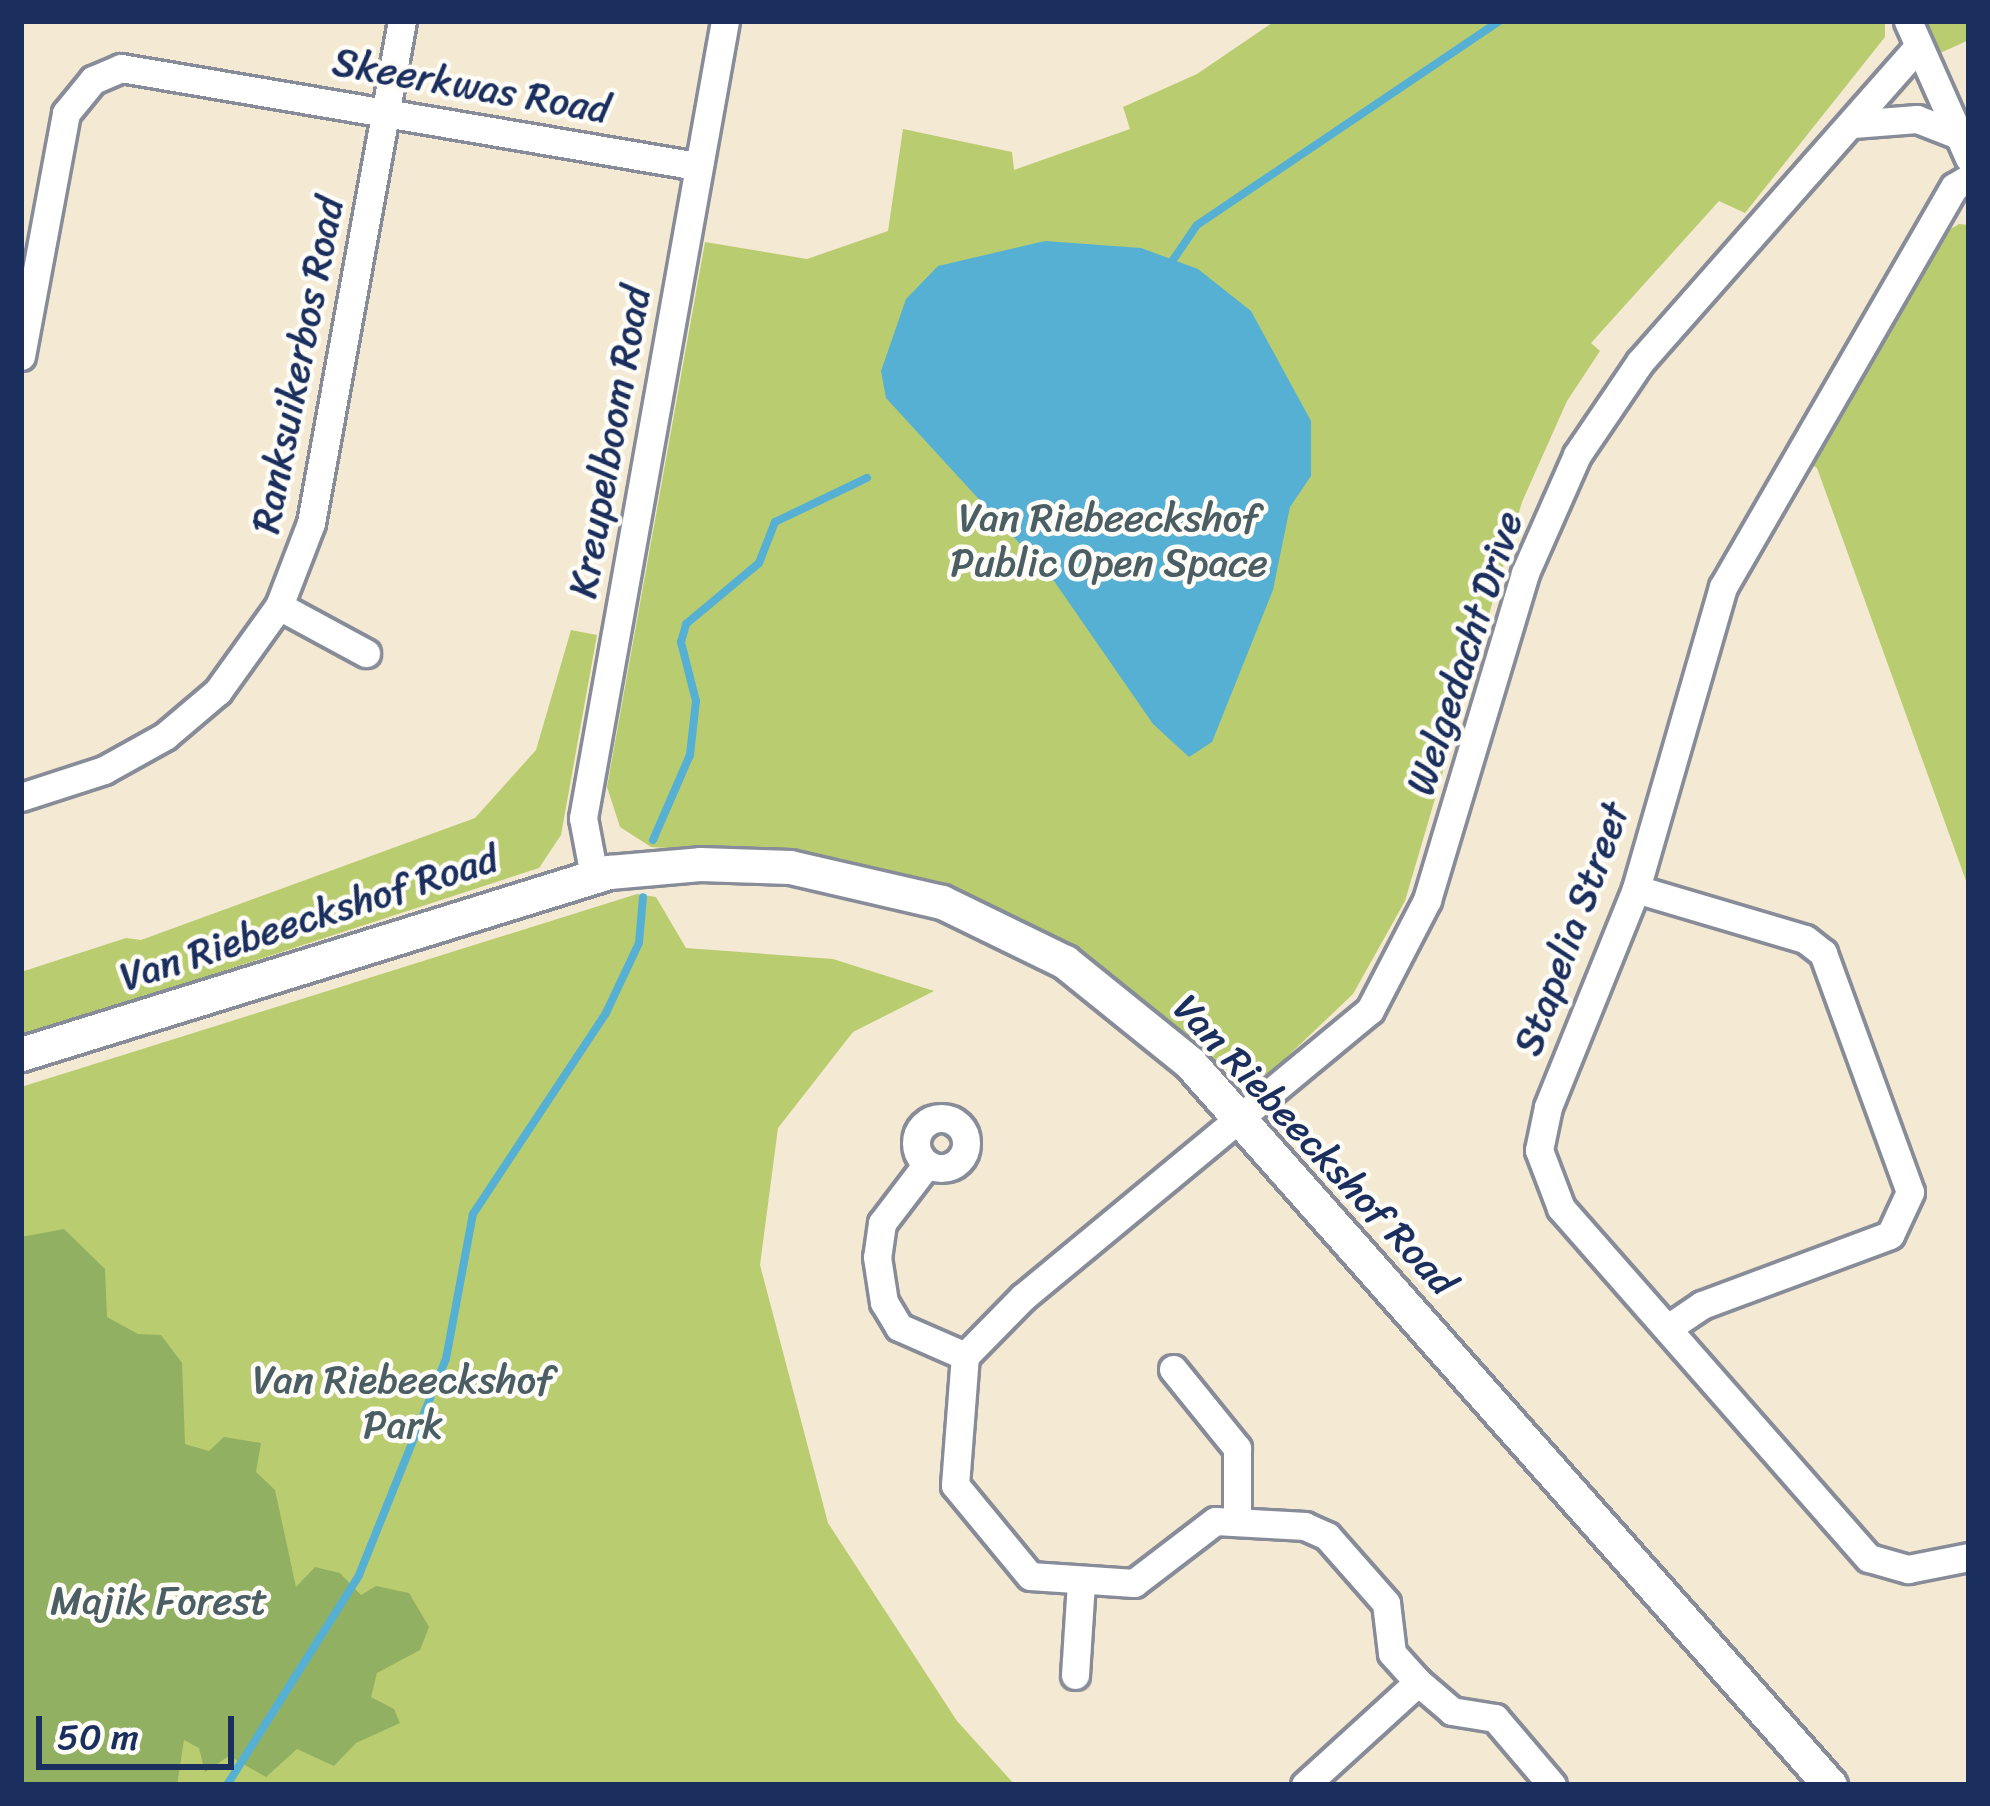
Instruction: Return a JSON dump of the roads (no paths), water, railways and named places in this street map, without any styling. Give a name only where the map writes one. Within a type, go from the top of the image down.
[{"type":"street","name":"Ranksuikerbos Road","points":[[21,797],[104,770],[165,736],[230,678],[279,606],[311,523],[402,21]]},
{"type":"street","name":"Kreupelboom Road","points":[[594,876],[584,818],[725,21]]},
{"type":"street","name":"Welgedacht Drive","points":[[965,1356],[1023,1298],[1343,1039],[1391,977],[1427,900],[1525,573],[1608,405],[1852,124],[1913,34]]},
{"type":"street","name":"Welgedacht Drive","points":[[1913,34],[1964,147]]},
{"type":"street","name":"Skeerkwas Road","points":[[21,356],[62,126],[93,80],[122,68],[152,68],[697,166]]},
{"type":"street","points":[[1852,124],[1903,118],[1964,147]]},
{"type":"street","name":"Stapelia Street","points":[[1969,178],[1954,187],[1723,587],[1636,889],[1543,1121],[1539,1150],[1561,1208],[1869,1558],[1908,1570],[1969,1557]]},
{"type":"street","points":[[279,606],[366,652]]},
{"type":"street","name":"Van Riebeeckshof Road","points":[[21,1054],[594,876],[745,864],[841,875],[942,902],[1027,940],[1101,987],[1164,1038],[1242,1120],[1830,1785]]},
{"type":"street","points":[[1636,889],[1805,939],[1823,953],[1910,1192],[1890,1235],[1702,1305],[1669,1327]]},
{"type":"street","points":[[927,1164],[882,1223],[877,1257],[884,1302],[899,1327],[965,1356],[955,1485],[961,1502],[1030,1576],[1134,1582],[1195,1531],[1237,1521],[1305,1526],[1327,1536],[1386,1603],[1392,1653],[1418,1682],[1451,1711],[1495,1718],[1544,1782]]},
{"type":"street","points":[[1174,1369],[1237,1448],[1237,1521]]},
{"type":"street","points":[[1075,1675],[1081,1581]]},
{"type":"street","points":[[1305,1785],[1418,1682]]},
{"type":"water","points":[[1045,241],[1141,248],[1198,269],[1251,311],[1311,421],[1311,476],[1290,507],[1273,590],[1212,742],[1189,757],[1153,724],[1054,581],[886,398],[881,371],[906,299],[938,266]]},
{"type":"waterway","points":[[1173,260],[1197,225],[1500,21]]},
{"type":"waterway","points":[[653,840],[690,755],[696,701],[681,642],[686,624],[759,563],[775,522],[867,478]]},
{"type":"waterway","points":[[227,1785],[359,1575],[446,1359],[473,1214],[606,1013],[639,943],[643,897]]},
{"type":"park label","name":"Van Riebeeckshof Public Open Space","points":[[1109,542]]},
{"type":"park label","name":"Van Riebeeckshof Park","points":[[403,1404]]},
{"type":"park label","name":"Majik Forest","points":[[159,1601]]}]
